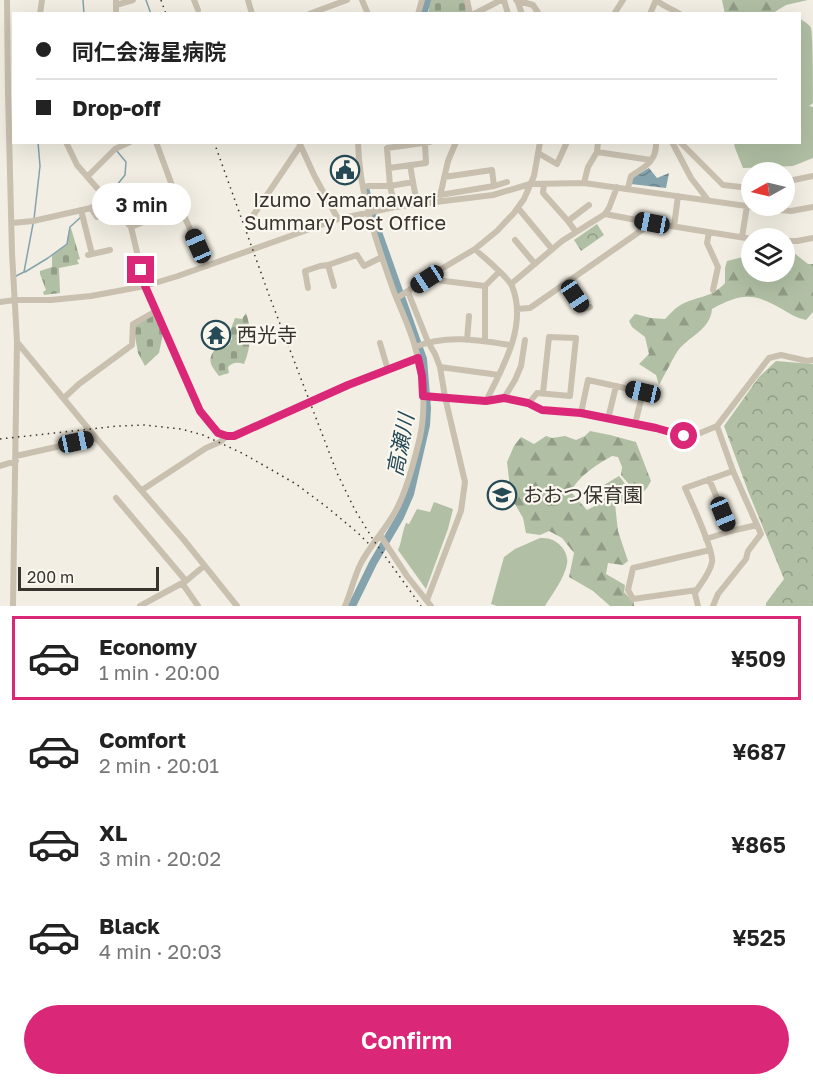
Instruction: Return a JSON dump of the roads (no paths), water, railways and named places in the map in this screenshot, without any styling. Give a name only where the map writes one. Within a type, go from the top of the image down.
[{"type":"street","points":[[7,0],[4,51],[8,94],[17,342],[13,606]]},
{"type":"street","points":[[116,2],[133,0]]},
{"type":"street","points":[[194,0],[198,10]]},
{"type":"street","points":[[314,12],[346,0]]},
{"type":"street","points":[[486,3],[503,0]]},
{"type":"street","points":[[519,0],[533,5],[538,12]]},
{"type":"street","points":[[651,12],[656,0],[676,12]]},
{"type":"street","points":[[0,95],[8,94]]},
{"type":"street","points":[[67,144],[77,165],[131,227],[145,286],[200,411],[218,433],[234,436],[348,385],[418,358]]},
{"type":"street","points":[[87,177],[115,149],[126,144]]},
{"type":"street","points":[[157,144],[180,207],[207,266]]},
{"type":"street","points":[[252,217],[299,144],[338,219]]},
{"type":"street","points":[[345,606],[362,563],[399,504],[406,487],[423,416],[422,376],[418,358],[368,213],[360,171],[358,144]]},
{"type":"street","points":[[395,207],[390,186],[387,148],[420,144]]},
{"type":"street","points":[[389,168],[426,164],[428,144]]},
{"type":"street","points":[[439,198],[455,144]]},
{"type":"street","points":[[397,298],[475,249],[497,231],[524,199],[534,176],[540,144]]},
{"type":"street","points":[[538,153],[556,164],[566,144]]},
{"type":"street","points":[[584,183],[588,167],[597,152],[598,144]]},
{"type":"street","points":[[628,188],[631,176],[648,165],[656,151],[656,144]]},
{"type":"street","points":[[673,144],[691,178],[708,200]]},
{"type":"street","points":[[682,144],[723,185],[741,186]]},
{"type":"street","points":[[597,152],[651,160]]},
{"type":"street","points":[[411,165],[417,204]]},
{"type":"street","points":[[444,177],[492,170],[494,186]]},
{"type":"street","points":[[795,180],[813,176]]},
{"type":"street","points":[[368,186],[390,186],[413,182]]},
{"type":"street","points":[[0,302],[91,296],[145,286],[338,219],[417,204],[507,182]]},
{"type":"street","points":[[439,198],[493,195],[530,184],[584,183],[741,205]]},
{"type":"street","points":[[544,184],[543,193],[576,232]]},
{"type":"street","points":[[511,284],[562,241],[605,214],[617,187]]},
{"type":"street","points":[[674,226],[678,196]]},
{"type":"street","points":[[12,223],[33,221],[91,208],[105,198]]},
{"type":"street","points":[[568,221],[589,205]]},
{"type":"street","points":[[131,227],[180,207]]},
{"type":"street","points":[[795,210],[813,207]]},
{"type":"street","points":[[91,208],[97,217],[116,210]]},
{"type":"street","points":[[518,208],[552,249]]},
{"type":"street","points":[[81,210],[90,255],[110,250]]},
{"type":"street","points":[[605,214],[741,237]]},
{"type":"street","points":[[517,309],[530,308],[652,223]]},
{"type":"street","points":[[709,232],[707,243],[718,267],[713,290]]},
{"type":"street","points":[[795,241],[813,238]]},
{"type":"street","points":[[515,240],[535,264]]},
{"type":"street","points":[[475,249],[511,284],[517,309],[515,332],[505,364],[486,401]]},
{"type":"street","points":[[308,288],[305,271],[357,255],[364,266],[382,257]]},
{"type":"street","points":[[328,265],[334,286]]},
{"type":"street","points":[[485,341],[485,286],[499,272]]},
{"type":"street","points":[[427,279],[485,286]]},
{"type":"street","points":[[566,283],[583,309],[590,307]]},
{"type":"street","points":[[408,292],[440,367],[465,482],[461,511],[427,600]]},
{"type":"street","points":[[64,398],[79,384],[132,345],[133,324],[156,311]]},
{"type":"street","points":[[467,340],[469,316]]},
{"type":"street","points":[[529,403],[537,393],[570,396],[576,338],[549,337],[543,393]]},
{"type":"street","points":[[415,346],[454,339],[510,345]]},
{"type":"street","points":[[504,398],[521,366],[525,340]]},
{"type":"street","points":[[17,342],[237,606]]},
{"type":"street","points":[[380,343],[388,370]]},
{"type":"street","points":[[423,396],[486,401],[504,398],[529,403],[542,410],[581,413],[684,436],[693,436],[717,426],[769,358],[781,355],[807,361],[813,360]]},
{"type":"street","points":[[440,367],[499,375]]},
{"type":"street","points":[[581,413],[588,380],[643,392],[635,424]]},
{"type":"street","points":[[608,419],[616,386]]},
{"type":"street","points":[[713,606],[718,594],[746,559],[747,551],[761,534],[733,471],[717,426]]},
{"type":"street","points":[[142,490],[227,436]]},
{"type":"street","points":[[0,466],[16,459],[96,438]]},
{"type":"street","points":[[698,606],[695,594],[709,573],[713,560],[685,488],[733,471]]},
{"type":"street","points":[[709,479],[730,531]]},
{"type":"street","points":[[116,498],[184,582],[198,606]]},
{"type":"street","points":[[706,539],[757,525]]},
{"type":"street","points":[[380,536],[431,606]]},
{"type":"street","points":[[697,590],[633,599],[628,590],[633,568],[710,550]]},
{"type":"street","points":[[140,606],[153,603],[204,566]]},
{"type":"water","points":[[649,168],[657,178],[669,173],[666,188],[631,184],[632,178]]},
{"type":"waterway","points":[[83,0],[84,12]]},
{"type":"waterway","points":[[146,0],[150,12]]},
{"type":"waterway","name":"高瀬川","points":[[424,12],[427,0]]},
{"type":"waterway","points":[[34,219],[40,166],[38,144]]},
{"type":"waterway","points":[[108,196],[125,175],[126,162],[116,150]]},
{"type":"waterway","name":"高瀬川","points":[[352,606],[410,494],[426,425],[427,408],[423,359],[377,229],[365,188]]},
{"type":"waterway","points":[[25,272],[67,244],[70,227],[81,217]]},
{"type":"waterway","points":[[16,276],[24,272],[33,224]]},
{"type":"railway","points":[[161,0],[165,12]]},
{"type":"railway","points":[[215,144],[337,473],[355,510],[374,541],[421,606]]},
{"type":"railway","points":[[0,439],[144,425],[181,429],[203,435],[244,454],[296,484],[328,508],[370,545]]},
{"type":"place","name":"Izumo Yamamawari Summary Post Office","points":[[345,170]]},
{"type":"place","name":"西光寺","points":[[216,335]]},
{"type":"place","name":"おおつ保育園","points":[[502,495]]}]
